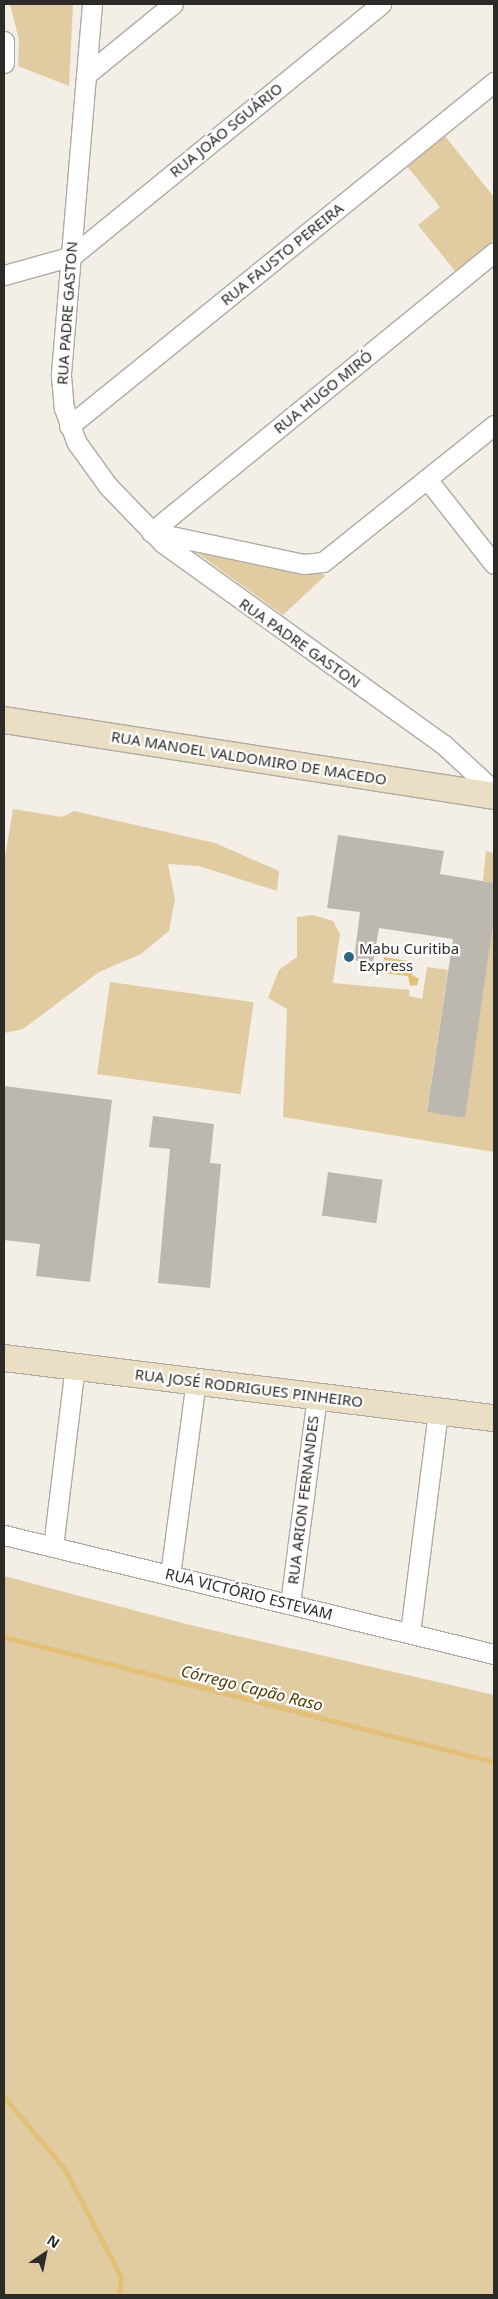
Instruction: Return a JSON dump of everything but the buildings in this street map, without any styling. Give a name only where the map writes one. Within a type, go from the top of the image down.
[{"type":"main road","name":"RUA MANOEL VALDOMIRO DE MACEDO","points":[[4,720],[494,796]]},
{"type":"main road","name":"RUA JOSÉ RODRIGUES PINHEIRO","points":[[4,1358],[494,1418]]},
{"type":"street","name":"RUA PADRE GASTON","points":[[92,4],[61,376],[69,426],[92,465],[151,532],[443,744],[494,791]]},
{"type":"street","points":[[86,75],[174,4]]},
{"type":"street","name":"RUA JOÃO SGUÁRIO","points":[[72,256],[381,4]]},
{"type":"street","points":[[4,41],[4,63]]},
{"type":"street","name":"RUA FAUSTO PEREIRA","points":[[69,426],[494,82]]},
{"type":"street","name":"RUA HUGO MIRÓ","points":[[151,532],[494,252]]},
{"type":"street","points":[[4,275],[72,256]]},
{"type":"street","points":[[151,532],[314,564],[332,557],[494,425]]},
{"type":"street","points":[[427,479],[494,564]]},
{"type":"street","points":[[443,744],[453,763],[449,789]]},
{"type":"street","points":[[53,1547],[75,1366]]},
{"type":"street","points":[[170,1575],[196,1381]]},
{"type":"street","name":"RUA ARION FERNANDES","points":[[290,1604],[317,1396]]},
{"type":"street","points":[[410,1634],[438,1411]]},
{"type":"street","name":"RUA VICTÓRIO ESTEVAM","points":[[4,1535],[494,1654]]},
{"type":"shaded area","points":[[10,4],[73,4],[69,86],[18,66],[19,40]]},
{"type":"shaded area","points":[[444,135],[494,197],[494,240],[455,271],[418,225],[440,207],[406,165]]},
{"type":"shaded area","points":[[196,552],[326,575],[283,615]]},
{"type":"shaded area","points":[[13,809],[62,817],[74,811],[215,843],[279,871],[277,891],[199,866],[168,864],[175,899],[169,931],[141,954],[99,972],[23,1029],[4,1033],[4,863]]},
{"type":"shaded area","points":[[486,851],[494,853],[494,883],[483,881]]},
{"type":"shaded area","points":[[313,915],[333,921],[340,934],[333,983],[410,990],[409,996],[422,999],[427,967],[448,970],[427,1111],[464,1118],[494,918],[494,1152],[283,1117],[287,1009],[268,998],[279,970],[297,957],[297,917]]},
{"type":"shaded area","points":[[384,957],[414,962],[412,975],[419,979],[417,985],[410,986],[408,976],[382,973]]},
{"type":"shaded area","points":[[110,982],[254,1002],[241,1094],[97,1074]]},
{"type":"shaded area","points":[[4,1576],[190,1625],[494,1695],[494,2295],[4,2295]]},
{"type":"waterway","name":"Córrego Capão Raso","points":[[4,1637],[494,1762]]},
{"type":"waterway","points":[[4,2097],[64,2168],[121,2277],[119,2295]]},
{"type":"place","name":"Mabu Curitiba Express","points":[[349,957]]}]
